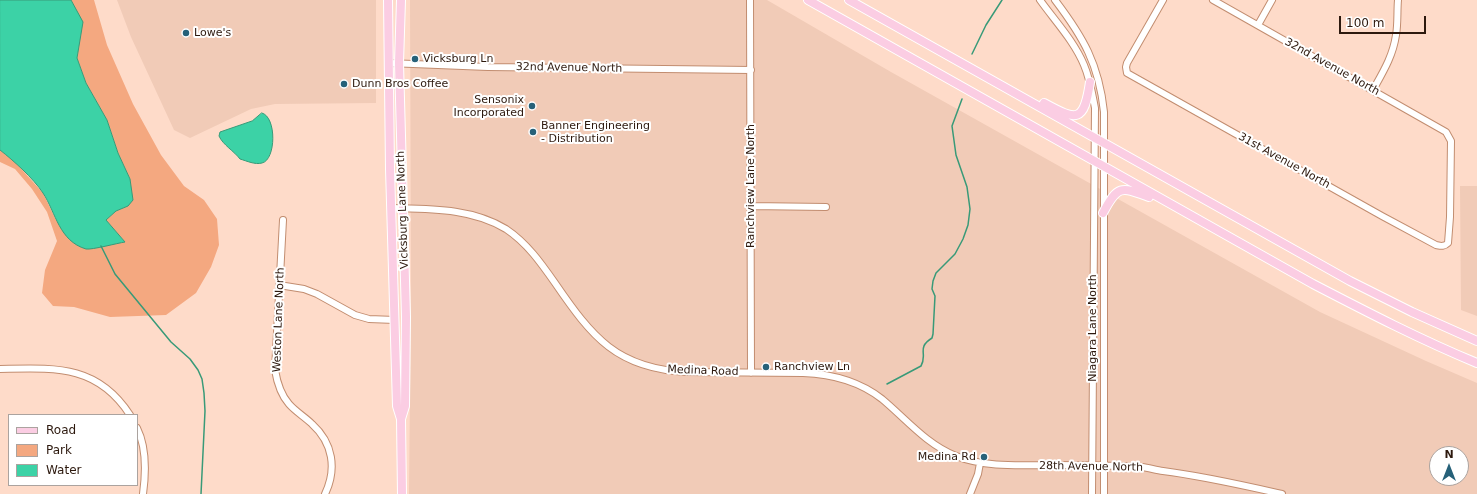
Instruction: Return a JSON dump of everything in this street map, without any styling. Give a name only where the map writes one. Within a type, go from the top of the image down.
[{"type":"main road","name":"Vicksburg Lane North","points":[[388,0],[394,320],[397,406],[401,419],[402,494]]},
{"type":"main road","name":"Vicksburg Lane North","points":[[401,0],[399,63],[406,317],[405,406],[401,419]]},
{"type":"main road","points":[[808,0],[1094,162],[1372,315],[1417,337],[1477,363]]},
{"type":"main road","points":[[849,0],[1350,281],[1412,312],[1477,341]]},
{"type":"main road","points":[[1010,90],[1035,98],[1064,114],[1071,116],[1079,114],[1086,106],[1090,82]]},
{"type":"main road","points":[[1103,213],[1113,196],[1120,191],[1126,190],[1174,206]]},
{"type":"street","name":"Ranchview Lane North","points":[[750,0],[751,373]]},
{"type":"street","name":"Niagara Lane North","points":[[1040,0],[1073,45],[1084,65],[1090,82],[1095,108],[1092,494]]},
{"type":"street","name":"Niagara Lane North","points":[[1055,0],[1080,34],[1095,67],[1103,102],[1104,494]]},
{"type":"street","name":"31st Avenue North","points":[[1162,0],[1127,63],[1126,70],[1130,75],[1382,216],[1441,246],[1445,246],[1449,240],[1450,232],[1451,141],[1449,136]]},
{"type":"street","name":"32nd Avenue North","points":[[1213,0],[1442,129],[1449,136]]},
{"type":"street","points":[[1258,25],[1272,0]]},
{"type":"street","points":[[1373,90],[1390,59],[1394,46],[1397,34],[1398,0]]},
{"type":"street","name":"32nd Avenue North","points":[[388,63],[488,67],[751,70]]},
{"type":"street","points":[[750,206],[826,207]]},
{"type":"street","name":"Medina Road","points":[[391,208],[455,211],[479,217],[506,230],[534,253],[589,330],[617,353],[633,361],[668,371],[819,374],[836,377],[851,382],[880,398],[928,440],[956,456],[980,463]]},
{"type":"street","name":"Weston Lane North","points":[[283,220],[275,370],[277,382],[288,403],[316,428],[326,441],[331,452],[332,473],[330,484],[325,494]]},
{"type":"street","points":[[279,286],[304,289],[330,300],[342,309],[362,317],[394,320]]},
{"type":"street","points":[[0,369],[60,369],[75,372],[96,382],[114,395],[129,414]]},
{"type":"street","points":[[138,431],[143,447],[145,462],[145,477],[142,494]]},
{"type":"street","points":[[970,494],[978,474],[980,463]]},
{"type":"street","name":"28th Avenue North","points":[[980,463],[1003,465],[1104,465],[1144,467],[1198,476],[1282,494]]},
{"type":"shaded area","points":[[117,0],[376,0],[376,103],[275,104],[251,109],[190,138],[174,130],[131,37]]},
{"type":"shaded area","points":[[410,0],[767,0],[891,72],[1320,312],[1477,383],[1477,494],[409,494],[411,291]]},
{"type":"shaded area","points":[[1460,186],[1477,186],[1477,316],[1461,310]]},
{"type":"green space","points":[[71,0],[94,0],[107,45],[133,104],[161,155],[184,186],[204,200],[217,219],[219,245],[211,267],[196,293],[166,315],[110,317],[74,307],[53,306],[42,293],[45,270],[57,241],[47,212],[32,189],[15,169],[0,162],[0,150],[16,163],[43,193],[56,220],[125,242],[106,220],[116,211],[128,206],[130,179],[118,153],[107,120],[86,83],[77,58],[82,23]]},
{"type":"water","points":[[0,0],[71,0],[83,22],[77,58],[86,83],[107,120],[118,153],[130,179],[133,200],[128,206],[116,211],[106,220],[125,242],[86,249],[70,240],[59,226],[39,187],[23,170],[0,150]]},
{"type":"water","points":[[262,113],[267,116],[270,122],[273,138],[272,147],[267,160],[257,164],[240,159],[219,136],[220,132],[252,121]]},
{"type":"waterway","points":[[972,54],[986,25],[1002,0]]},
{"type":"waterway","points":[[887,384],[921,366],[923,362],[923,348],[932,338],[933,334],[935,296],[932,289],[933,281],[936,273],[955,254],[968,225],[970,209],[967,187],[956,155],[952,126],[962,99]]},
{"type":"waterway","points":[[101,246],[115,274],[171,342],[190,359],[198,370],[202,379],[205,411],[201,494]]},
{"type":"place","name":"Lowe's","points":[[186,33]]},
{"type":"place","name":"Vicksburg Ln","points":[[415,59]]},
{"type":"place","name":"Dunn Bros Coffee","points":[[344,84]]},
{"type":"place","name":"Sensonix Incorporated","points":[[532,106]]},
{"type":"place","name":"Banner Engineering - Distribution","points":[[533,132]]},
{"type":"place","name":"Ranchview Ln","points":[[766,367]]},
{"type":"place","name":"Medina Rd","points":[[984,457]]}]
